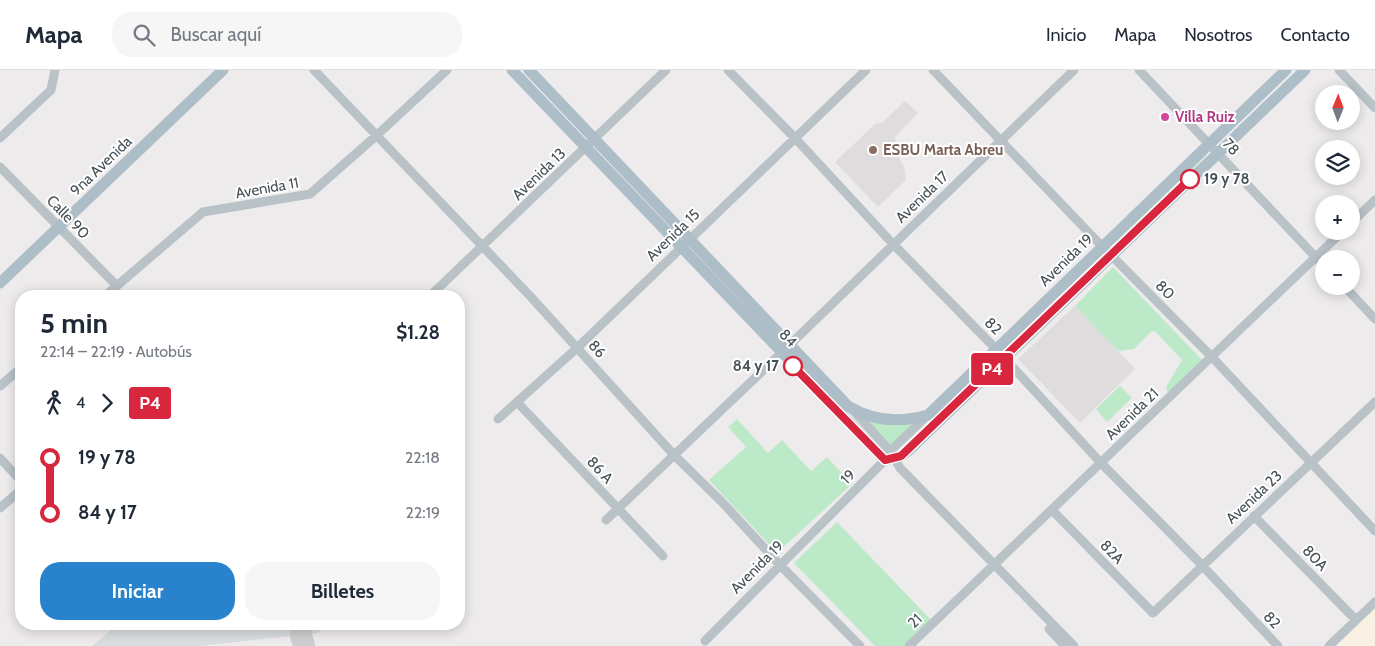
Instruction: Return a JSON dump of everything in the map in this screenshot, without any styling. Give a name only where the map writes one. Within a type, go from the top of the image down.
[{"type":"main road","name":"9na Avenida","points":[[0,283],[223,70]]},
{"type":"main road","name":"84","points":[[512,70],[586,148],[790,345],[848,406]]},
{"type":"main road","name":"84","points":[[529,70],[595,139],[781,353],[890,457]]},
{"type":"main road","name":"Avenida 19","points":[[928,415],[1286,70]]},
{"type":"main road","name":"Avenida 19","points":[[890,457],[901,456],[908,451],[1305,70]]},
{"type":"main road","points":[[848,406],[860,413],[888,420],[908,420],[928,415]]},
{"type":"street","points":[[0,138],[51,90],[55,70]]},
{"type":"street","name":"86","points":[[314,70],[483,247],[674,455],[722,502],[780,565],[860,646]]},
{"type":"street","name":"Avenida 11","points":[[112,290],[203,212],[310,194],[447,70]]},
{"type":"street","name":"Avenida 13","points":[[436,290],[666,70]]},
{"type":"street","name":"82","points":[[728,70],[795,138],[893,244],[996,349],[1101,463],[1278,646]]},
{"type":"street","name":"Avenida 15","points":[[498,419],[577,348],[866,70]]},
{"type":"street","name":"80","points":[[933,70],[1111,256],[1211,356],[1375,531]]},
{"type":"street","name":"Avenida 17","points":[[781,353],[1074,70]]},
{"type":"street","name":"78","points":[[1139,70],[1315,257]]},
{"type":"street","points":[[1339,70],[1375,108]]},
{"type":"street","name":"Calle 90","points":[[0,167],[117,286]]},
{"type":"street","points":[[1360,214],[1375,200]]},
{"type":"street","name":"Avenida 21","points":[[1324,250],[1334,240]]},
{"type":"street","name":"Avenida 21","points":[[939,616],[1315,259]]},
{"type":"street","points":[[1352,295],[1375,319]]},
{"type":"street","points":[[606,520],[781,353]]},
{"type":"street","points":[[0,386],[15,373]]},
{"type":"street","name":"86 A","points":[[517,402],[663,556]]},
{"type":"street","name":"Avenida 23","points":[[1152,613],[1375,402]]},
{"type":"street","points":[[848,406],[890,457]]},
{"type":"street","name":"19","points":[[830,514],[890,457],[928,415]]},
{"type":"street","name":"84","points":[[890,457],[896,469],[1074,646]]},
{"type":"street","points":[[0,458],[15,474]]},
{"type":"street","points":[[0,508],[15,495]]},
{"type":"street","name":"82A","points":[[1052,510],[1152,613]]},
{"type":"street","name":"Avenida 19","points":[[705,641],[830,514]]},
{"type":"street","name":"80A","points":[[1254,516],[1356,620]]},
{"type":"street","name":"84","points":[[992,566],[1065,646]]},
{"type":"street","points":[[1329,646],[1375,602]]},
{"type":"street","name":"21","points":[[909,646],[939,616]]},
{"type":"shaded area","name":"ESBU Marta Abreu","points":[[905,101],[918,113],[894,138],[899,144],[899,157],[904,167],[906,180],[878,207],[835,162],[875,124],[883,122]]},
{"type":"shaded area","points":[[1075,306],[1135,369],[1080,423],[1018,359]]},
{"type":"shaded area","points":[[1375,602],[1375,646],[1329,646]]},
{"type":"shaded area","points":[[111,630],[321,630],[318,633],[199,646],[92,646]]},
{"type":"green space","points":[[1206,154],[1118,243],[1115,241]]},
{"type":"green space","points":[[1113,267],[1202,360],[1168,393],[1166,387],[1182,360],[1155,331],[1152,331],[1134,349],[1118,351],[1075,306]]},
{"type":"green space","points":[[1120,386],[1132,398],[1107,422],[1096,409]]},
{"type":"green space","points":[[860,413],[876,418],[928,415],[890,451]]},
{"type":"green space","points":[[737,419],[768,453],[782,440],[811,471],[827,457],[852,484],[777,553],[709,480],[746,447],[728,427]]},
{"type":"green space","points":[[837,522],[931,620],[903,646],[875,646],[794,563]]},
{"type":"taxiway","points":[[301,635],[304,646]]},
{"type":"bus line","name":"P4","points":[[793,366],[885,460],[901,456],[1190,179]]},
{"type":"place","name":"Villa Ruiz","points":[[1165,117]]},
{"type":"place","name":"ESBU Marta Abreu","points":[[873,150]]},
{"type":"place","name":"19 y 78","points":[[1190,179]]},
{"type":"place","name":"84 y 17","points":[[793,366]]}]
